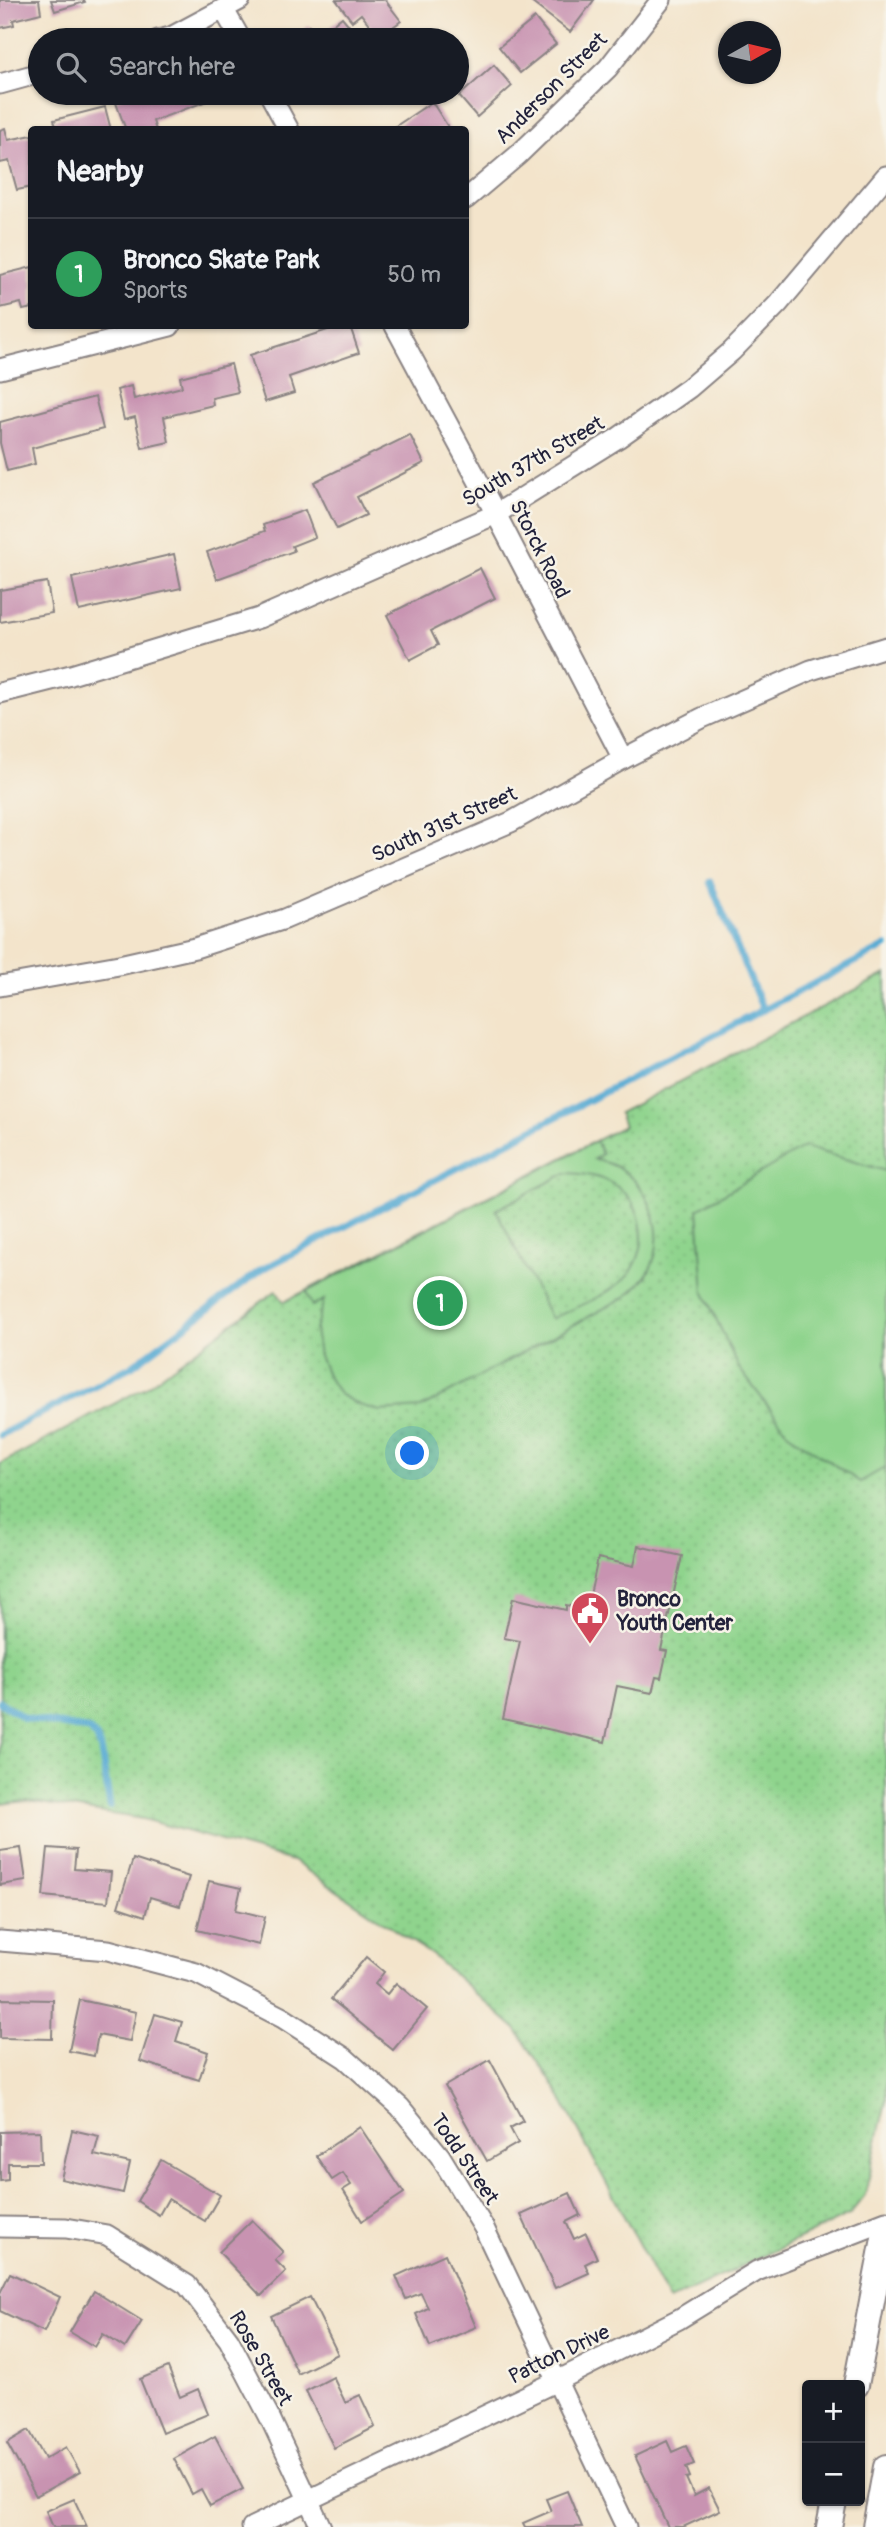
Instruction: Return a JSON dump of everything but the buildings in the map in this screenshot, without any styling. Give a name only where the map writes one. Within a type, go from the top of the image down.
[{"type":"street","name":"Anderson Street","points":[[469,196],[518,155],[608,68],[661,0]]},
{"type":"street","points":[[188,28],[232,5],[238,28]]},
{"type":"street","points":[[0,84],[28,76]]},
{"type":"street","points":[[275,105],[287,126]]},
{"type":"street","name":"South 37th Street","points":[[0,693],[71,675],[259,618],[496,514],[618,438],[689,388],[732,351],[778,304],[886,177]]},
{"type":"street","points":[[0,369],[158,329]]},
{"type":"street","name":"Storck Road","points":[[397,329],[623,759]]},
{"type":"street","name":"South 31st Street","points":[[0,986],[170,954],[285,919],[511,822],[702,718],[811,670],[886,647]]},
{"type":"street","name":"Todd Street","points":[[0,1941],[108,1950],[196,1973],[283,2018],[345,2058],[400,2107],[440,2156],[484,2228],[626,2527]]},
{"type":"street","name":"Patton Drive","points":[[252,2527],[557,2381],[679,2319],[757,2271],[886,2221]]},
{"type":"street","name":"Rose Street","points":[[0,2227],[66,2228],[107,2235],[187,2285],[229,2340],[270,2418],[321,2527]]},
{"type":"street","points":[[857,2380],[886,2228]]},
{"type":"street","points":[[875,2527],[886,2468]]},
{"type":"street","points":[[829,2527],[833,2506]]},
{"type":"green space","points":[[886,974],[886,2101],[865,2195],[849,2215],[669,2301],[558,2092],[516,2029],[432,1955],[293,1861],[143,1819],[28,1801],[0,1804],[0,1464],[146,1387],[276,1291],[284,1302],[624,1126],[619,1113]]},
{"type":"green space","points":[[596,1141],[602,1154],[594,1159],[615,1166],[638,1185],[646,1197],[656,1225],[655,1255],[650,1269],[625,1297],[421,1408],[380,1411],[359,1405],[339,1394],[319,1356],[315,1330],[324,1300],[312,1306],[306,1292]],"holes":[[[566,1173],[582,1174],[609,1182],[629,1197],[640,1222],[641,1247],[630,1273],[615,1287],[551,1319],[496,1210]]]},
{"type":"green space","points":[[804,1147],[886,1171],[886,1467],[860,1482],[790,1435],[739,1368],[704,1293],[698,1209]]},
{"type":"waterway","points":[[710,882],[763,1010]]},
{"type":"waterway","points":[[0,1435],[132,1366],[261,1270],[886,946]]},
{"type":"waterway","points":[[0,1702],[24,1718],[89,1730],[97,1738],[101,1751],[110,1806]]},
{"type":"place","name":"Bronco Skate Park","points":[[440,1303]]},
{"type":"place","name":"Bronco Youth Center","points":[[590,1645]]}]
